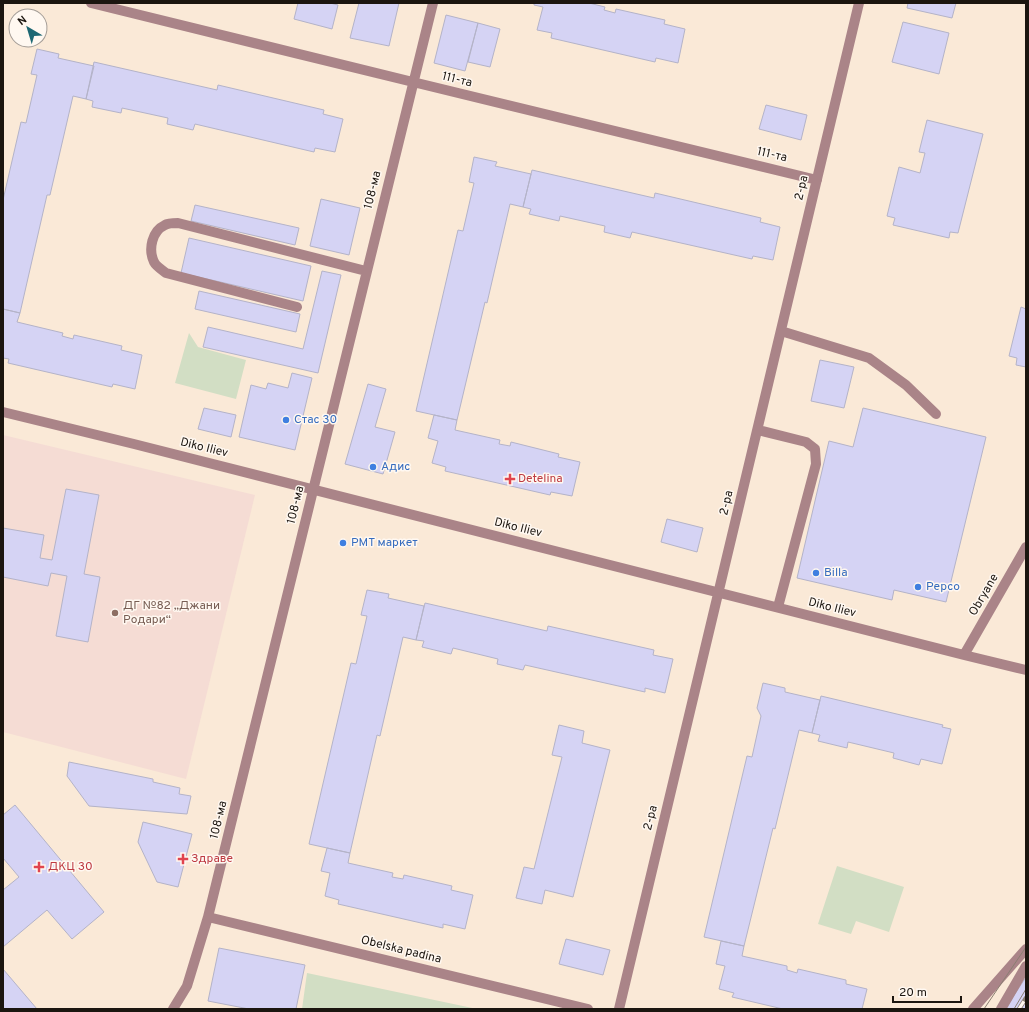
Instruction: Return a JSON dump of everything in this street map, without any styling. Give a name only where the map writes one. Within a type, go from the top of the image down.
[{"type":"street","name":"111-та","points":[[91,3],[817,180]]},
{"type":"street","name":"108-ма","points":[[173,1009],[187,986],[208,917],[433,3]]},
{"type":"street","name":"2-ра","points":[[618,1009],[758,430],[859,3]]},
{"type":"street","points":[[297,307],[166,273],[155,264],[151,253],[152,241],[157,232],[166,225],[178,223],[366,271]]},
{"type":"street","points":[[781,331],[869,358],[906,385],[936,414]]},
{"type":"street","name":"Diko Iliev","points":[[3,412],[314,489],[1026,670]]},
{"type":"street","points":[[758,430],[806,442],[815,449],[816,464],[778,607]]},
{"type":"street","name":"Obryane","points":[[964,655],[1026,548]]},
{"type":"street","name":"Obelska padina","points":[[208,917],[588,1009]]},
{"type":"street","points":[[973,1009],[1026,950]]},
{"type":"street","points":[[1006,1008],[1026,966]]},
{"type":"shaded area","name":"ДГ №82 „Джани Родари“","points":[[3,435],[255,495],[186,779],[3,732]]},
{"type":"green space","points":[[189,333],[198,347],[246,360],[236,399],[175,383]]},
{"type":"green space","points":[[837,866],[904,887],[889,932],[856,921],[851,934],[818,924]]},
{"type":"green space","points":[[307,973],[477,1009],[302,1009]]},
{"type":"building","points":[[298,3],[330,3],[338,5],[332,29],[294,19]]},
{"type":"building","points":[[359,3],[399,3],[389,46],[350,38]]},
{"type":"building","points":[[534,3],[589,3],[605,7],[604,10],[615,13],[616,9],[665,20],[664,24],[685,29],[678,63],[656,58],[655,62],[551,38],[552,33],[537,30],[543,7],[534,5]]},
{"type":"building","points":[[908,3],[956,3],[952,18],[907,8]]},
{"type":"building","points":[[446,15],[478,23],[465,71],[434,63]]},
{"type":"building","points":[[903,22],[949,33],[939,74],[892,62]]},
{"type":"building","points":[[478,23],[500,29],[490,67],[468,62]]},
{"type":"building","points":[[37,49],[59,54],[58,58],[94,66],[86,99],[73,96],[50,195],[47,195],[20,313],[3,309],[3,200],[21,122],[26,123],[37,75],[31,74]]},
{"type":"building","points":[[94,62],[217,90],[218,85],[324,110],[323,114],[343,119],[335,152],[315,148],[314,152],[195,124],[193,130],[167,124],[168,118],[122,108],[121,113],[92,107],[93,101],[86,99]]},
{"type":"building","points":[[766,105],[807,115],[801,140],[759,129]]},
{"type":"building","points":[[927,120],[983,134],[958,233],[950,232],[949,238],[893,225],[895,218],[887,216],[899,167],[920,173],[925,153],[919,152]]},
{"type":"building","points":[[474,157],[497,162],[495,166],[531,174],[523,207],[510,204],[487,303],[485,302],[457,420],[416,411],[458,230],[463,231],[474,183],[469,182]]},
{"type":"building","points":[[532,170],[654,198],[655,193],[761,218],[760,222],[780,227],[773,260],[753,256],[752,259],[632,232],[630,238],[604,232],[605,226],[560,216],[559,221],[529,214],[531,209],[523,207]]},
{"type":"building","points":[[321,199],[360,208],[349,255],[310,246]]},
{"type":"building","points":[[195,205],[299,228],[295,245],[191,221]]},
{"type":"building","points":[[189,238],[311,266],[303,301],[181,273]]},
{"type":"building","points":[[322,271],[341,275],[318,373],[203,347],[208,327],[303,349]]},
{"type":"building","points":[[199,291],[300,314],[296,332],[195,309]]},
{"type":"building","points":[[1021,307],[1026,309],[1026,367],[1016,365],[1017,358],[1009,356]]},
{"type":"building","points":[[3,309],[20,313],[17,322],[63,333],[62,336],[73,339],[74,335],[122,346],[121,350],[142,355],[135,389],[113,384],[112,387],[8,363],[9,359],[3,358]]},
{"type":"building","points":[[820,360],[854,367],[844,408],[811,401]]},
{"type":"building","points":[[292,373],[312,378],[295,450],[239,437],[251,385],[266,389],[268,383],[288,388]]},
{"type":"building","points":[[368,384],[386,389],[375,427],[395,432],[383,474],[345,464]]},
{"type":"building","points":[[204,408],[236,415],[231,437],[198,429]]},
{"type":"building","points":[[863,408],[986,437],[946,602],[894,590],[892,600],[797,578],[829,441],[853,447]]},
{"type":"building","points":[[434,415],[457,420],[455,430],[500,440],[499,444],[510,446],[511,442],[559,454],[558,457],[580,462],[572,496],[551,492],[550,495],[445,471],[446,467],[432,463],[438,441],[428,438]]},
{"type":"building","points":[[66,489],[99,495],[84,574],[100,577],[88,642],[56,636],[67,576],[51,573],[48,586],[3,577],[3,528],[44,535],[40,558],[52,560]]},
{"type":"building","points":[[667,519],[703,528],[697,552],[661,542]]},
{"type":"building","points":[[367,590],[389,594],[388,598],[424,606],[416,640],[403,637],[380,736],[377,735],[350,853],[309,844],[351,663],[356,664],[367,616],[361,615]]},
{"type":"building","points":[[425,603],[547,631],[548,626],[654,650],[653,655],[673,659],[665,693],[645,688],[645,692],[525,665],[523,670],[497,664],[498,659],[453,648],[451,654],[422,647],[424,641],[416,640]]},
{"type":"building","points":[[763,683],[785,688],[785,692],[820,700],[812,733],[799,730],[744,946],[704,937],[747,756],[752,757],[761,716],[757,708]]},
{"type":"building","points":[[821,696],[943,725],[942,727],[951,729],[942,764],[921,759],[919,765],[893,758],[894,753],[848,742],[847,748],[818,741],[820,735],[812,733]]},
{"type":"building","points":[[559,725],[584,731],[582,743],[610,750],[573,897],[545,890],[542,904],[516,898],[524,867],[534,869],[562,757],[552,755]]},
{"type":"building","points":[[69,762],[153,779],[153,782],[180,788],[179,794],[191,796],[187,814],[89,806],[67,776]]},
{"type":"building","name":"ДКЦ 30","points":[[15,805],[104,912],[72,939],[47,910],[3,947],[3,890],[19,877],[3,858],[3,815]]},
{"type":"building","points":[[143,822],[192,834],[178,887],[157,882],[138,842]]},
{"type":"building","points":[[327,848],[350,853],[348,863],[393,873],[392,877],[403,879],[404,875],[452,886],[451,890],[473,895],[465,929],[443,924],[443,928],[338,904],[339,900],[325,896],[330,873],[321,871]]},
{"type":"building","points":[[566,939],[610,950],[603,975],[559,964]]},
{"type":"building","points":[[721,941],[744,946],[742,956],[787,966],[787,970],[797,973],[798,969],[846,980],[846,984],[867,989],[862,1009],[783,1009],[732,997],[734,993],[719,989],[725,966],[716,964]]},
{"type":"building","points":[[219,948],[305,965],[296,1009],[249,1009],[208,1001]]},
{"type":"building","points":[[3,969],[37,1009],[3,1009]]},
{"type":"building","points":[[1026,977],[1026,1009],[1005,1009]]},
{"type":"tram line","points":[[984,1009],[1026,947]]},
{"type":"tram line","points":[[1014,1009],[1026,989]]},
{"type":"railway","points":[[1019,1009],[1026,998]]},
{"type":"place","name":"Стас 30","points":[[286,420]]},
{"type":"place","name":"Адис","points":[[373,467]]},
{"type":"place","name":"Detelina","points":[[510,479]]},
{"type":"place","name":"РМТ маркет","points":[[343,543]]},
{"type":"place","name":"Billa","points":[[816,573]]},
{"type":"place","name":"Pepco","points":[[918,587]]},
{"type":"place","name":"ДГ №82 „Джани Родари“","points":[[115,613]]},
{"type":"place","name":"Здраве","points":[[183,859]]},
{"type":"place","name":"ДКЦ 30","points":[[39,867]]}]
